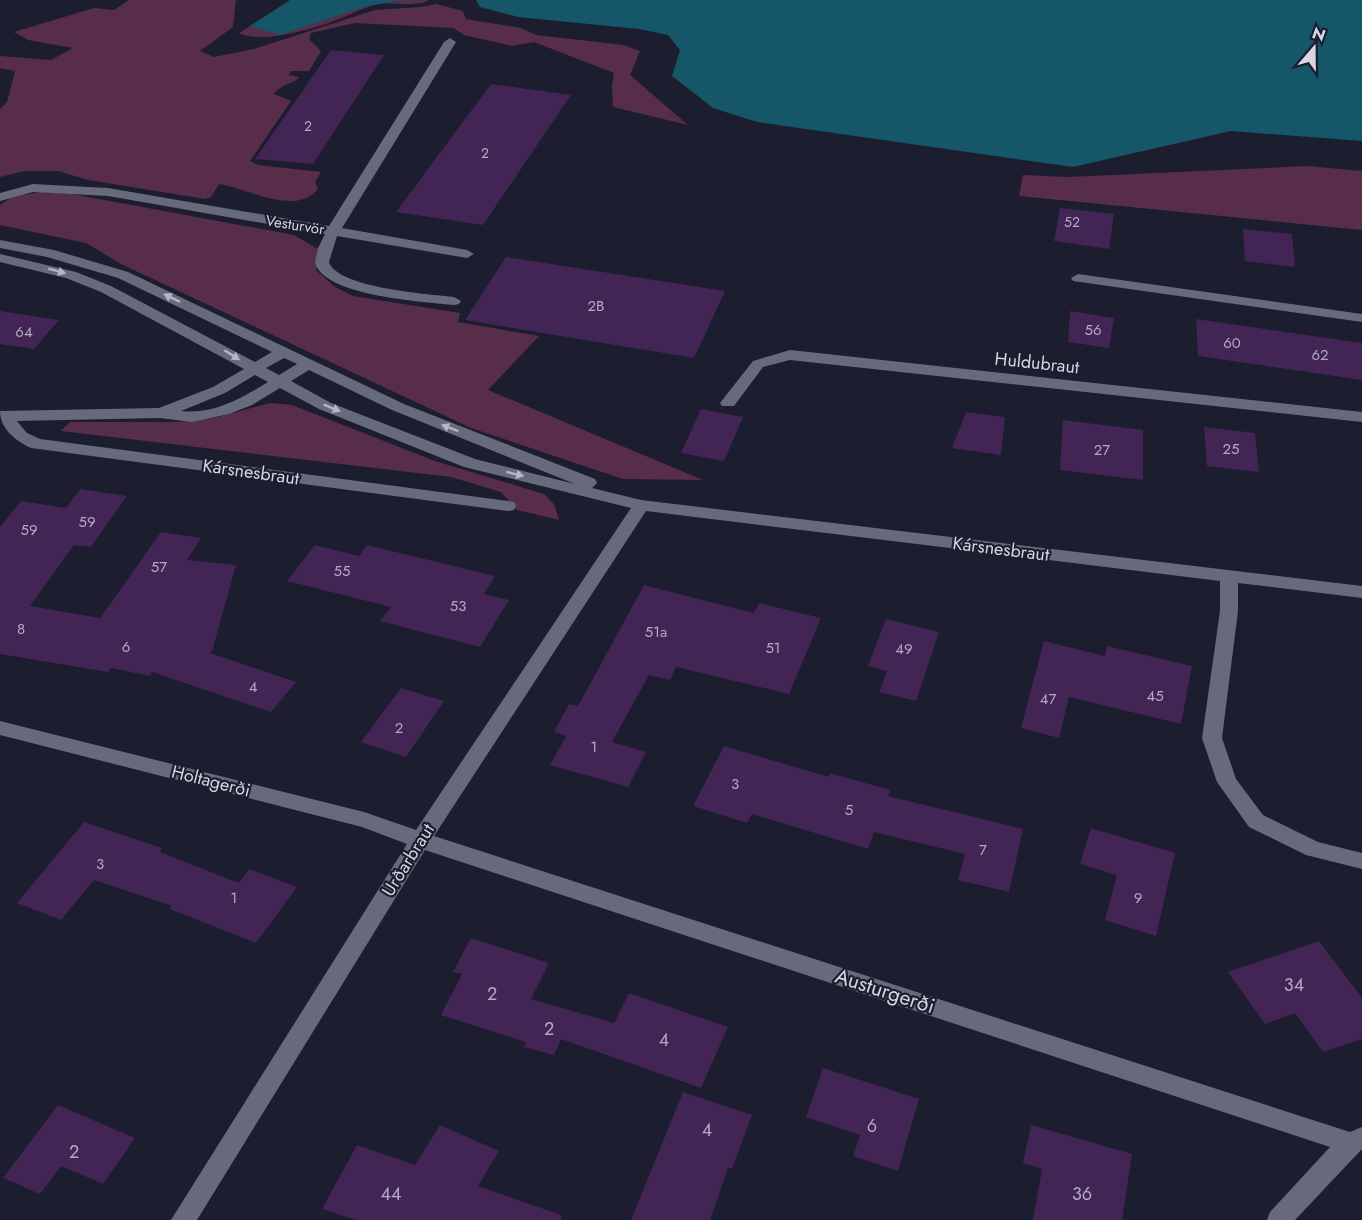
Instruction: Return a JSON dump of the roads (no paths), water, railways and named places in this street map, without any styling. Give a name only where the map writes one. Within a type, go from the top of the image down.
[{"type":"street","name":"Vesturvör","points":[[0,183],[19,179],[54,177],[108,192],[333,231],[450,42]]},
{"type":"street","name":"Vesturvör","points":[[0,196],[33,188],[108,192]]},
{"type":"street","points":[[454,302],[362,287],[336,279],[327,273],[322,265],[327,243],[333,231],[467,254]]},
{"type":"street","points":[[0,244],[89,263],[123,275],[281,353]]},
{"type":"street","points":[[0,258],[71,275],[106,289],[220,347],[255,369]]},
{"type":"street","points":[[1078,278],[1362,318]]},
{"type":"street","name":"Kársnesbraut","points":[[160,414],[219,390],[281,353],[398,407],[527,457],[641,505]]},
{"type":"street","name":"Huldubraut","points":[[728,403],[758,364],[790,355],[1362,417]]},
{"type":"street","name":"Kársnesbraut","points":[[3,416],[160,414],[192,417],[223,411],[246,402],[307,365]]},
{"type":"street","name":"Kársnesbraut","points":[[255,369],[325,406],[470,463],[641,505],[1362,592]]},
{"type":"street","name":"Kársnesbraut","points":[[3,416],[21,437],[37,444],[508,506]]},
{"type":"street","name":"Urðarbraut","points":[[183,1220],[420,840],[641,505]]},
{"type":"street","points":[[1229,577],[1229,611],[1212,738],[1227,782],[1256,820],[1313,849],[1362,861]]},
{"type":"street","name":"Holtagerði","points":[[0,728],[364,820],[420,840]]},
{"type":"street","name":"Austurgerði","points":[[420,840],[1356,1141]]},
{"type":"street","points":[[1280,1220],[1356,1141]]},
{"type":"water","points":[[290,0],[425,0],[396,1],[363,7],[280,35],[250,26]]},
{"type":"water","points":[[476,0],[1362,0],[1362,141],[1231,131],[1073,167],[757,122],[713,108],[672,76],[680,50],[668,35],[639,29],[518,17],[480,7]]}]
